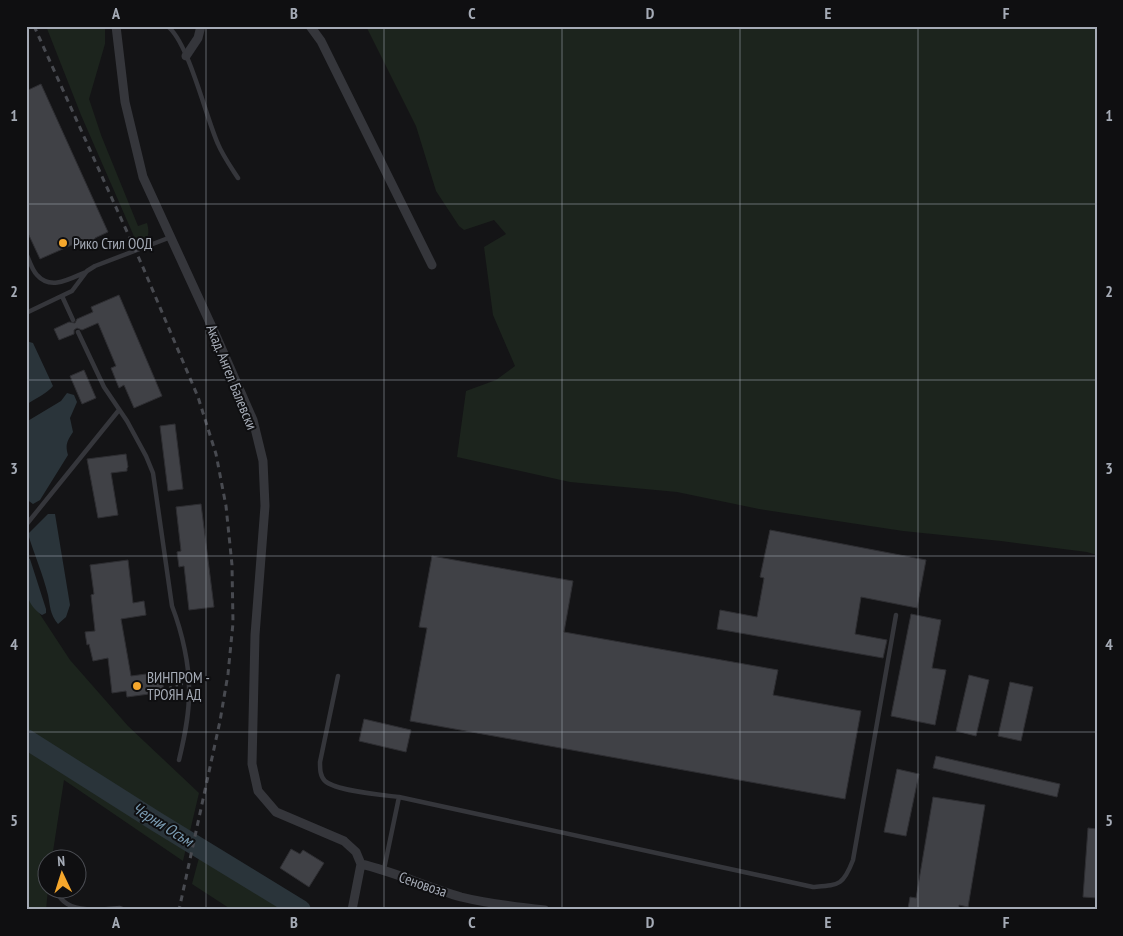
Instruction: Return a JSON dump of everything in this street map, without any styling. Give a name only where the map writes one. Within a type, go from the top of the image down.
[{"type":"street","name":"Акад. Ангел Балевски","points":[[116,26],[125,102],[143,177],[253,420],[263,461],[266,506],[255,635],[252,754],[252,764],[258,790],[276,812],[344,841],[356,852],[361,864]]},
{"type":"street","points":[[186,56],[198,38],[201,26]]},
{"type":"street","points":[[310,26],[321,42],[432,265]]},
{"type":"street","points":[[352,910],[361,864]]},
{"type":"street","name":"Сеновоза","points":[[361,864],[384,869],[404,878],[460,897],[498,905],[546,910]]},
{"type":"lane","points":[[167,26],[171,29],[186,56],[218,144],[238,178]]},
{"type":"lane","points":[[26,253],[37,275],[48,282],[58,283],[108,260],[170,237]]},
{"type":"lane","points":[[26,313],[77,287],[80,279],[87,271]]},
{"type":"lane","points":[[62,296],[73,320]]},
{"type":"lane","points":[[78,332],[104,387],[127,421],[153,473],[172,606],[180,626],[188,682],[189,694],[185,732],[179,760]]},
{"type":"lane","points":[[26,525],[119,410]]},
{"type":"lane","points":[[338,676],[320,762],[321,775],[325,782],[335,787],[399,797],[813,887],[835,885],[847,877],[853,860],[896,615]]},
{"type":"lane","points":[[384,869],[399,797]]},
{"type":"lane","points":[[59,898],[72,906],[86,910],[120,908],[125,910]]},
{"type":"path","points":[[163,688],[188,682]]},
{"type":"shaded area","points":[[46,26],[105,26],[105,44],[89,99],[101,135],[138,226],[147,223],[148,236],[144,240],[136,241],[81,115]]},
{"type":"shaded area","points":[[366,26],[1097,26],[1097,555],[1087,552],[1001,541],[903,531],[759,509],[677,492],[570,482],[457,457],[466,391],[496,380],[515,366],[493,315],[484,247],[506,234],[494,220],[464,230],[459,226],[436,191],[416,126]]},
{"type":"shaded area","points":[[26,341],[33,343],[53,386],[26,405]]},
{"type":"shaded area","points":[[67,393],[74,395],[77,402],[70,418],[73,432],[67,443],[68,455],[40,500],[33,504],[26,499],[26,422],[61,401]]},
{"type":"shaded area","points":[[48,514],[55,514],[70,605],[66,617],[58,624],[52,614],[46,587],[28,534]]},
{"type":"shaded area","points":[[26,557],[30,559],[46,609],[46,613],[42,615],[35,609],[28,597],[26,589]]},
{"type":"shaded area","points":[[26,593],[70,660],[128,726],[199,793],[183,861],[64,780],[54,848],[38,848],[38,898],[47,898],[46,910],[26,910]]},
{"type":"shaded area","points":[[200,854],[247,887],[311,910],[232,910],[192,884]]},
{"type":"building","points":[[41,84],[108,232],[95,238],[94,245],[85,249],[81,241],[40,259],[26,229],[26,91]]},
{"type":"building","points":[[119,295],[162,396],[134,408],[124,385],[119,388],[111,368],[116,366],[98,323],[82,330],[77,328],[74,330],[74,334],[59,340],[54,329],[69,322],[75,323],[77,319],[93,312],[91,307]]},
{"type":"building","points":[[84,370],[96,398],[82,404],[70,376]]},
{"type":"building","points":[[175,424],[183,489],[168,491],[160,426]]},
{"type":"building","points":[[126,454],[127,471],[111,473],[118,515],[98,518],[87,459]]},
{"type":"building","points":[[201,504],[214,607],[189,610],[184,566],[179,567],[177,552],[181,551],[176,507]]},
{"type":"building","points":[[770,530],[926,560],[917,608],[861,597],[855,634],[887,640],[883,658],[717,629],[720,610],[757,617],[764,578],[760,577]]},
{"type":"building","points":[[432,556],[573,581],[564,632],[778,670],[773,695],[861,711],[845,799],[410,721],[427,628],[419,627]]},
{"type":"building","points":[[128,560],[133,603],[144,601],[146,615],[121,619],[131,676],[161,672],[164,692],[127,697],[126,691],[112,693],[108,658],[93,661],[89,644],[87,645],[85,632],[95,631],[91,595],[94,594],[90,565]]},
{"type":"building","points":[[911,614],[941,620],[932,668],[946,670],[935,725],[891,716]]},
{"type":"building","points":[[969,675],[989,680],[976,736],[956,731]]},
{"type":"building","points":[[1010,682],[1033,687],[1021,741],[998,736]]},
{"type":"building","points":[[364,719],[411,730],[406,752],[359,741]]},
{"type":"building","points":[[936,756],[1060,784],[1057,797],[933,768]]},
{"type":"building","points":[[897,769],[919,774],[906,836],[884,832]]},
{"type":"building","points":[[933,797],[985,805],[968,907],[959,905],[959,910],[908,909],[910,897],[916,898]]},
{"type":"building","points":[[1088,828],[1097,829],[1097,898],[1083,897]]},
{"type":"building","points":[[291,849],[300,854],[303,850],[324,863],[309,887],[280,868]]},
{"type":"waterway","name":"Черни Осъм","points":[[26,739],[301,910]]},
{"type":"railway","points":[[34,26],[142,265],[198,397],[216,454],[226,506],[232,565],[233,623],[228,674],[220,721],[179,910]]},
{"type":"place","name":"Рико Стил ООД","points":[[63,243]]},
{"type":"place","name":"ВИНПРОМ - ТРОЯН АД","points":[[137,686]]}]
